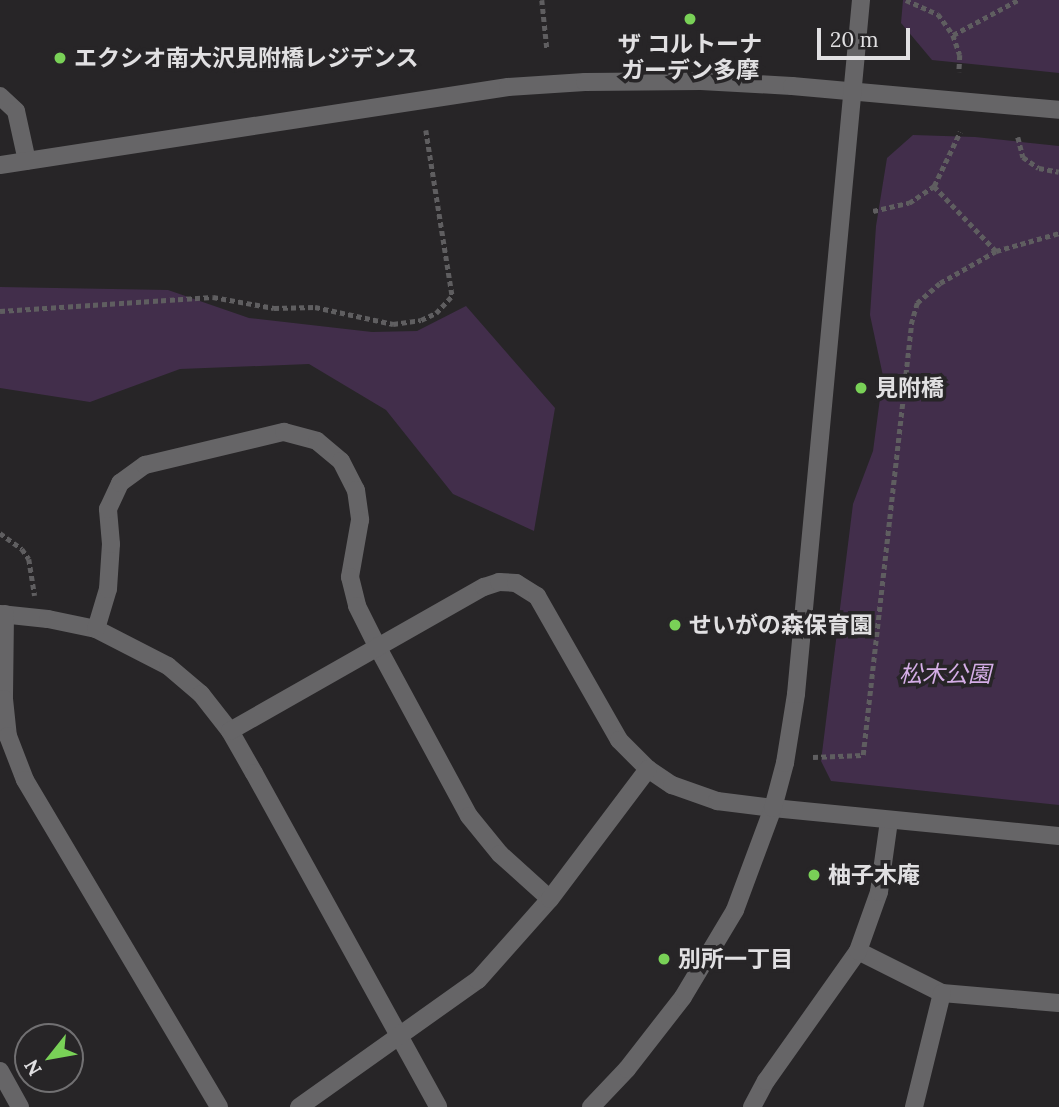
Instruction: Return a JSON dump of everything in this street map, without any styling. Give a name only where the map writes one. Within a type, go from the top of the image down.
[{"type":"street","points":[[591,1107],[657,1032],[707,959],[734,910],[773,808],[785,763],[796,694],[861,0]]},
{"type":"street","points":[[0,165],[508,87],[585,82],[701,81],[1059,110]]},
{"type":"street","points":[[0,96],[16,111],[27,161]]},
{"type":"street","points":[[96,629],[108,589],[111,544],[107,509],[120,483],[145,465],[284,432],[317,441],[341,461],[356,490],[360,520],[350,577],[357,606],[377,646],[469,816],[500,854],[550,899]]},
{"type":"street","points":[[230,731],[484,587],[499,582],[516,583],[537,596],[619,740],[648,769],[672,785],[717,801],[889,821],[1059,836]]},
{"type":"street","points":[[219,1107],[25,780],[8,736],[4,699],[2,614],[96,629],[168,666],[201,694],[230,731],[438,1107]]},
{"type":"street","points":[[299,1107],[400,1038],[478,980],[550,899],[648,769]]},
{"type":"street","points":[[752,1107],[766,1081],[858,951],[878,892],[889,821]]},
{"type":"street","points":[[858,951],[942,993],[1059,1003]]},
{"type":"street","points":[[914,1107],[942,993]]},
{"type":"street","points":[[0,1071],[20,1107]]},
{"type":"path","points":[[542,0],[547,48]]},
{"type":"path","points":[[906,0],[938,14],[953,35],[960,55],[959,72]]},
{"type":"path","points":[[953,35],[1018,0]]},
{"type":"path","points":[[0,311],[212,298],[274,308],[315,307],[393,324],[421,320],[436,313],[452,296],[426,131]]},
{"type":"path","points":[[873,211],[909,203],[934,186],[960,132]]},
{"type":"path","points":[[1018,137],[1023,157],[1039,168],[1059,172]]},
{"type":"path","points":[[934,186],[996,250]]},
{"type":"path","points":[[813,757],[863,755],[911,324],[917,303],[940,283],[996,250],[1059,233]]},
{"type":"path","points":[[0,533],[23,549],[29,559],[39,618]]},
{"type":"green space","points":[[903,0],[1059,0],[1059,73],[932,60],[901,23]]},
{"type":"green space","name":"松木公園","points":[[913,135],[975,137],[1059,146],[1059,805],[831,781],[821,761],[853,504],[873,451],[883,376],[870,315],[876,226],[887,158]]},
{"type":"green space","points":[[0,287],[168,290],[249,318],[372,332],[417,331],[466,306],[555,408],[534,531],[453,494],[386,410],[309,364],[180,369],[90,402],[0,388]]},
{"type":"place","name":"ザ コルトーナ ガーデン多摩","points":[[690,19]]},
{"type":"place","name":"エクシオ南大沢見附橋レジデンス","points":[[60,58]]},
{"type":"place","name":"見附橋","points":[[861,388]]},
{"type":"place","name":"せいがの森保育園","points":[[675,625]]},
{"type":"place","name":"柚子木庵","points":[[814,875]]},
{"type":"place","name":"別所一丁目","points":[[664,959]]}]
